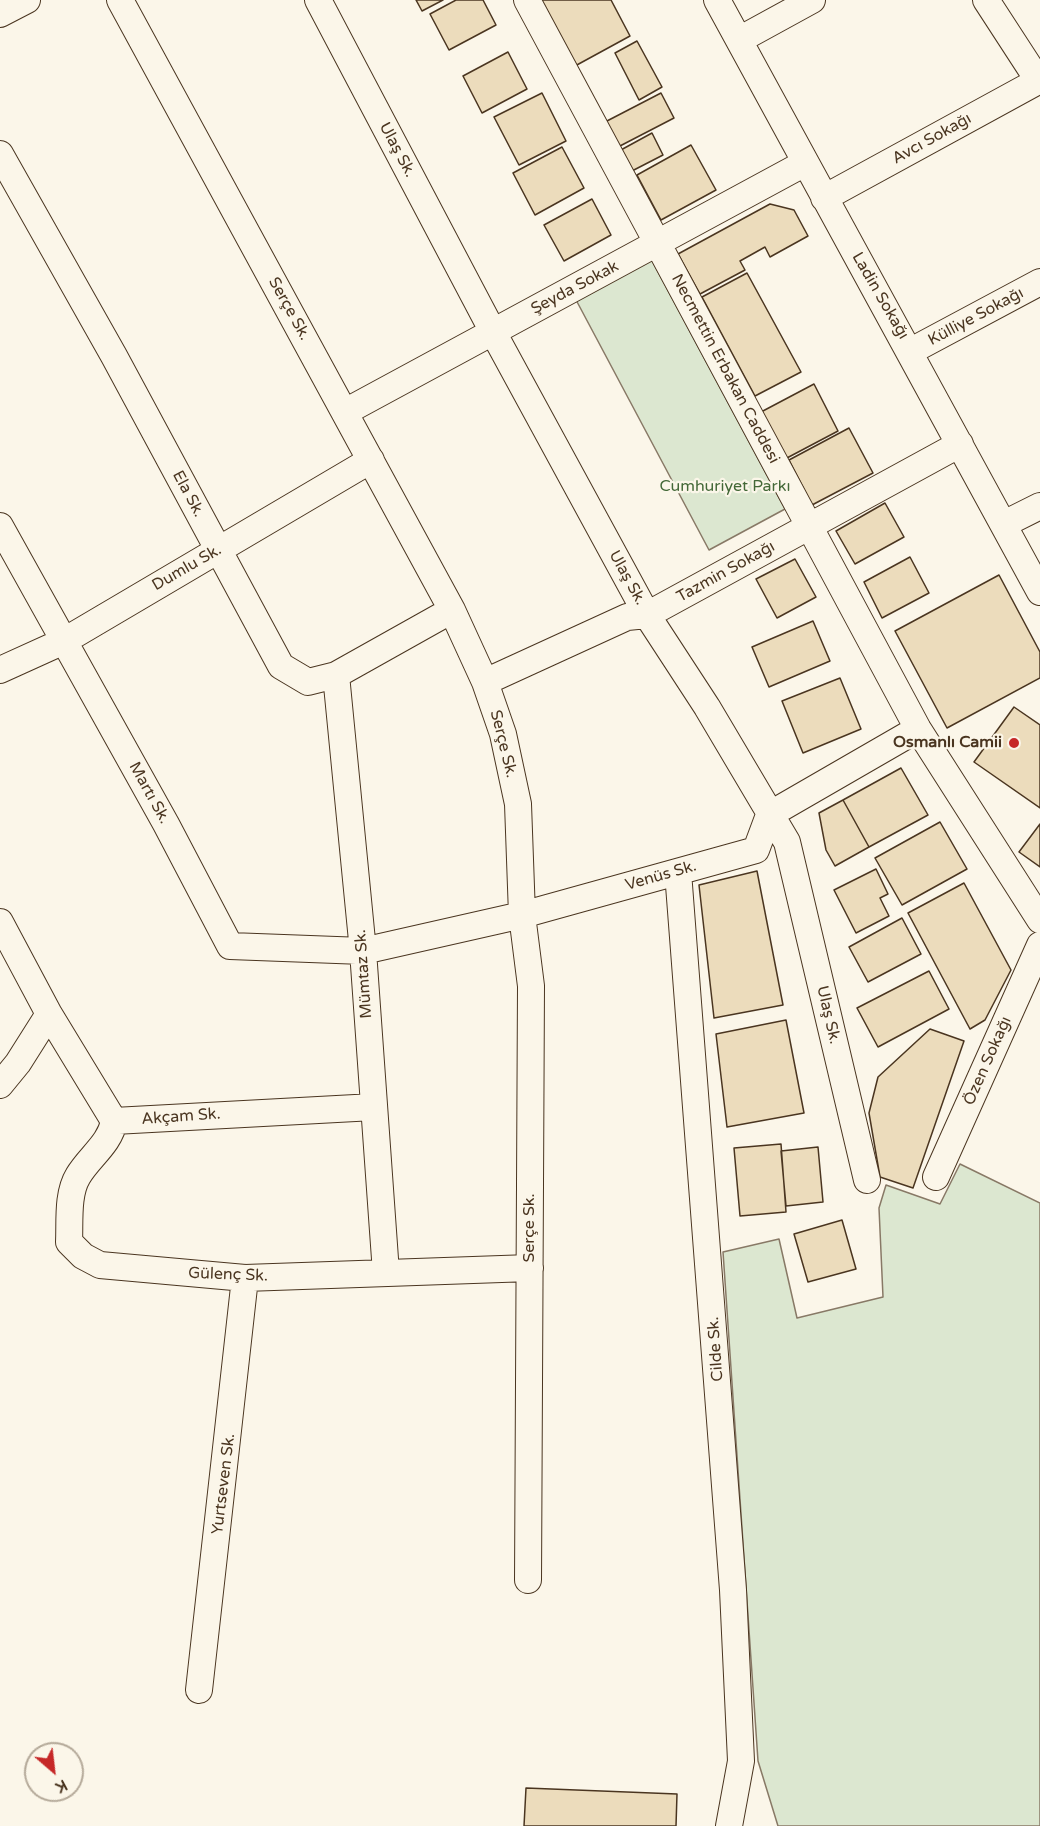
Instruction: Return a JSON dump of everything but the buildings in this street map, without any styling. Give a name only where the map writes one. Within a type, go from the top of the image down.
[{"type":"street","points":[[0,14],[27,0]]},
{"type":"street","name":"Serçe Sk.","points":[[120,0],[452,610],[485,682],[503,734],[518,804],[522,915],[531,986],[528,1580]]},
{"type":"street","name":"Ulaş Sk.","points":[[318,0],[493,332],[647,615],[707,707],[787,842],[867,1180]]},
{"type":"street","name":"Necmettin Erbakan Caddesi","points":[[527,0],[918,729],[1040,920]]},
{"type":"street","name":"Ladin Sokağı","points":[[717,0],[824,198],[911,351],[1040,592]]},
{"type":"street","points":[[739,40],[812,0]]},
{"type":"street","points":[[986,0],[1039,80]]},
{"type":"street","name":"Avcı Sokağı","points":[[824,198],[1039,80]]},
{"type":"street","name":"Ela Sk.","points":[[0,154],[114,356],[281,666],[308,682],[336,675],[452,610]]},
{"type":"street","name":"Şeyda Sokak","points":[[345,412],[805,163]]},
{"type":"street","name":"Külliye Sokağı","points":[[911,351],[1040,282]]},
{"type":"street","name":"Tazmin Sokağı","points":[[485,682],[627,617],[647,615],[960,444]]},
{"type":"street","name":"Dumlu Sk.","points":[[0,670],[64,641],[371,460]]},
{"type":"street","points":[[1004,524],[1040,506]]},
{"type":"street","name":"Martı Sk.","points":[[0,526],[166,824],[230,946],[363,951]]},
{"type":"street","name":"Mümtaz Sk.","points":[[336,675],[363,951],[386,1273]]},
{"type":"street","points":[[769,815],[918,729]]},
{"type":"street","name":"Venüs Sk.","points":[[363,951],[522,915],[756,850],[769,815]]},
{"type":"street","name":"Cilde Sk.","points":[[678,872],[734,1590],[741,1761],[729,1826]]},
{"type":"street","points":[[0,922],[49,1014],[114,1121]]},
{"type":"street","name":"Özen Sokağı","points":[[936,1177],[1040,945]]},
{"type":"street","points":[[0,1085],[18,1063],[49,1014]]},
{"type":"street","name":"Akçam Sk.","points":[[114,1121],[374,1107]]},
{"type":"street","name":"Gülenç Sk.","points":[[114,1121],[112,1133],[77,1178],[70,1208],[69,1242],[83,1256],[100,1265],[245,1278],[530,1268]]},
{"type":"street","name":"Yurtseven Sk.","points":[[199,1690],[245,1278]]},
{"type":"green space","name":"Cumhuriyet Parkı","points":[[650,257],[785,509],[709,550],[575,298]]},
{"type":"green space","points":[[960,1164],[1040,1203],[1040,1826],[778,1826],[758,1761],[723,1252],[779,1239],[797,1318],[883,1297],[879,1208],[886,1185],[940,1204]]},
{"type":"place","name":"Osmanlı Camii","points":[[1014,743]]}]
